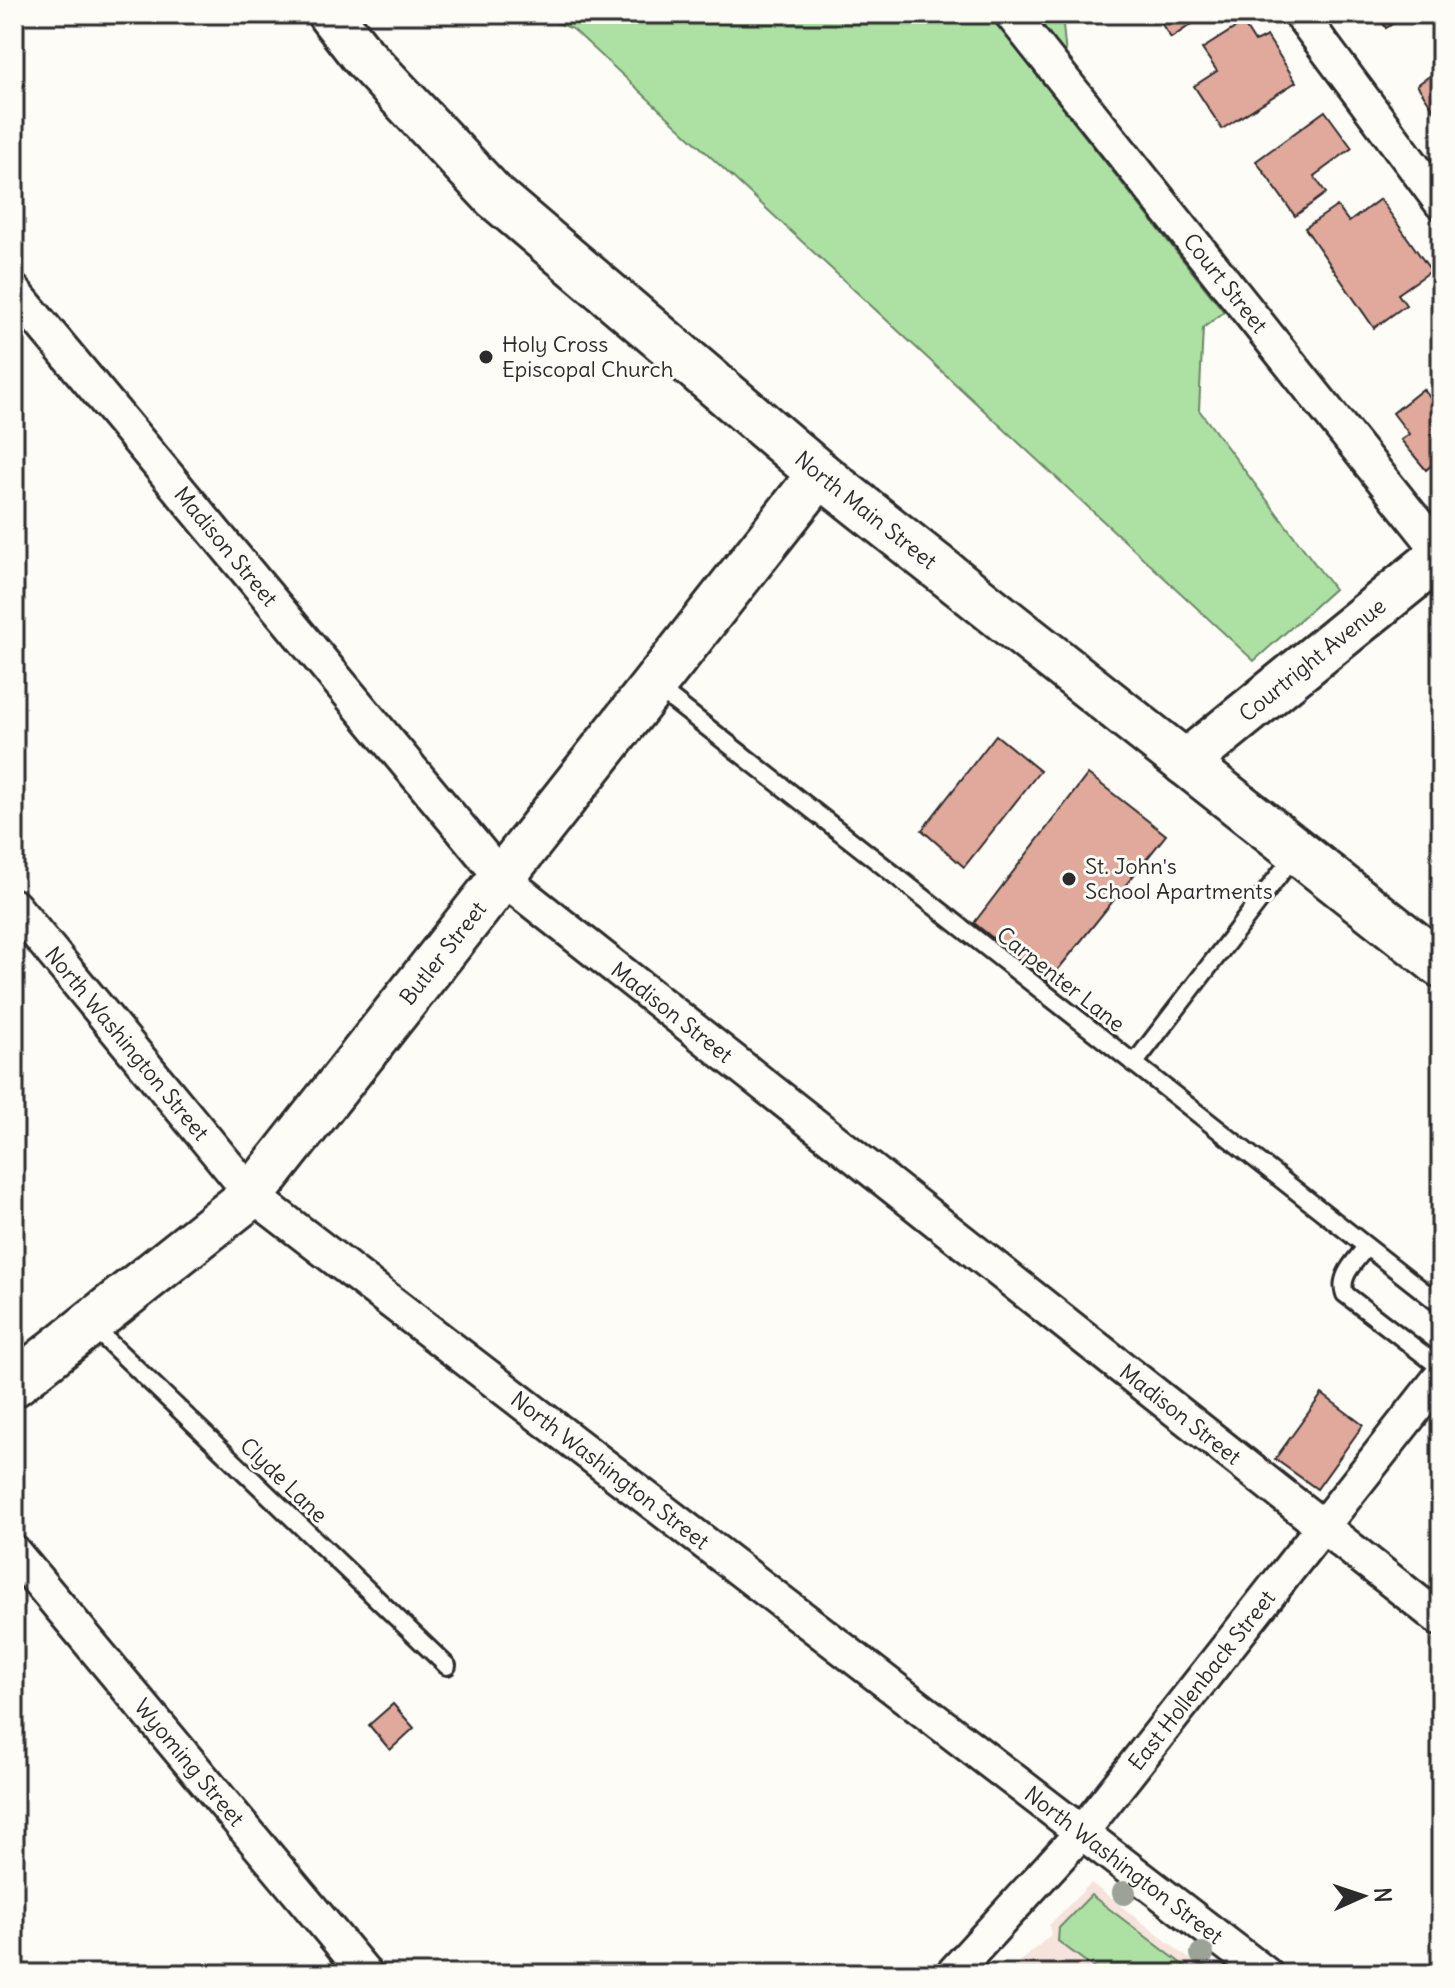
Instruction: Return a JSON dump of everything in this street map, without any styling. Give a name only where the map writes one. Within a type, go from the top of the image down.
[{"type":"main road","name":"North Main Street","points":[[330,14],[362,55],[495,197],[820,474],[1441,965]]},
{"type":"main road","name":"Butler Street","points":[[14,1384],[252,1195],[820,474]]},
{"type":"main road","name":"Courtright Avenue","points":[[1185,763],[1441,554]]},
{"type":"street","name":"Court Street","points":[[1011,14],[1441,554]]},
{"type":"street","points":[[1300,14],[1441,203]]},
{"type":"street","name":"Madison Street","points":[[14,291],[501,877],[1441,1620]]},
{"type":"street","name":"North Washington Street","points":[[14,906],[252,1195],[1266,1974]]},
{"type":"street","name":"East Hollenback Street","points":[[952,1974],[1081,1833],[1441,1376]]},
{"type":"street","name":"Wyoming Street","points":[[14,1552],[366,1974]]},
{"type":"lane","name":"Carpenter Lane","points":[[655,686],[1441,1305]]},
{"type":"lane","points":[[1134,1064],[1297,852]]},
{"type":"lane","points":[[1366,1247],[1344,1277],[1342,1285],[1345,1294],[1441,1368]]},
{"type":"lane","name":"Clyde Lane","points":[[91,1325],[447,1666]]},
{"type":"shaded area","points":[[1091,1883],[1209,1974],[1005,1974],[1051,1935],[1049,1925]]},
{"type":"green space","points":[[535,14],[1062,14],[1072,120],[1224,312],[1203,328],[1199,410],[1334,589],[1254,661],[573,29]]},
{"type":"green space","points":[[1091,1895],[1195,1974],[1102,1974],[1058,1941],[1059,1928]]},
{"type":"building","points":[[1155,14],[1204,14],[1205,15],[1171,38]]},
{"type":"building","points":[[1377,14],[1407,14],[1386,28]]},
{"type":"building","points":[[1243,23],[1255,42],[1267,36],[1296,82],[1222,129],[1194,86],[1217,71],[1202,49]]},
{"type":"building","points":[[1441,68],[1441,118],[1440,119],[1417,85]]},
{"type":"building","points":[[1325,111],[1352,148],[1314,176],[1326,193],[1295,216],[1256,161]]},
{"type":"building","points":[[1380,199],[1431,271],[1398,294],[1406,305],[1374,328],[1305,228],[1337,206],[1349,222]]},
{"type":"building","points":[[1423,389],[1441,411],[1441,471],[1434,463],[1426,470],[1401,440],[1409,434],[1393,413]]},
{"type":"building","points":[[996,735],[1040,771],[964,867],[922,830]]},
{"type":"building","name":"St. John's School Apartments","points":[[1088,774],[1166,835],[1048,982],[974,923]]},
{"type":"building","points":[[1322,1394],[1363,1425],[1317,1489],[1275,1459]]},
{"type":"building","points":[[393,1704],[414,1728],[390,1750],[369,1725]]},
{"type":"place","name":"Holy Cross Episcopal Church","points":[[486,357]]},
{"type":"place","name":"St. John's School Apartments","points":[[1069,879]]}]
